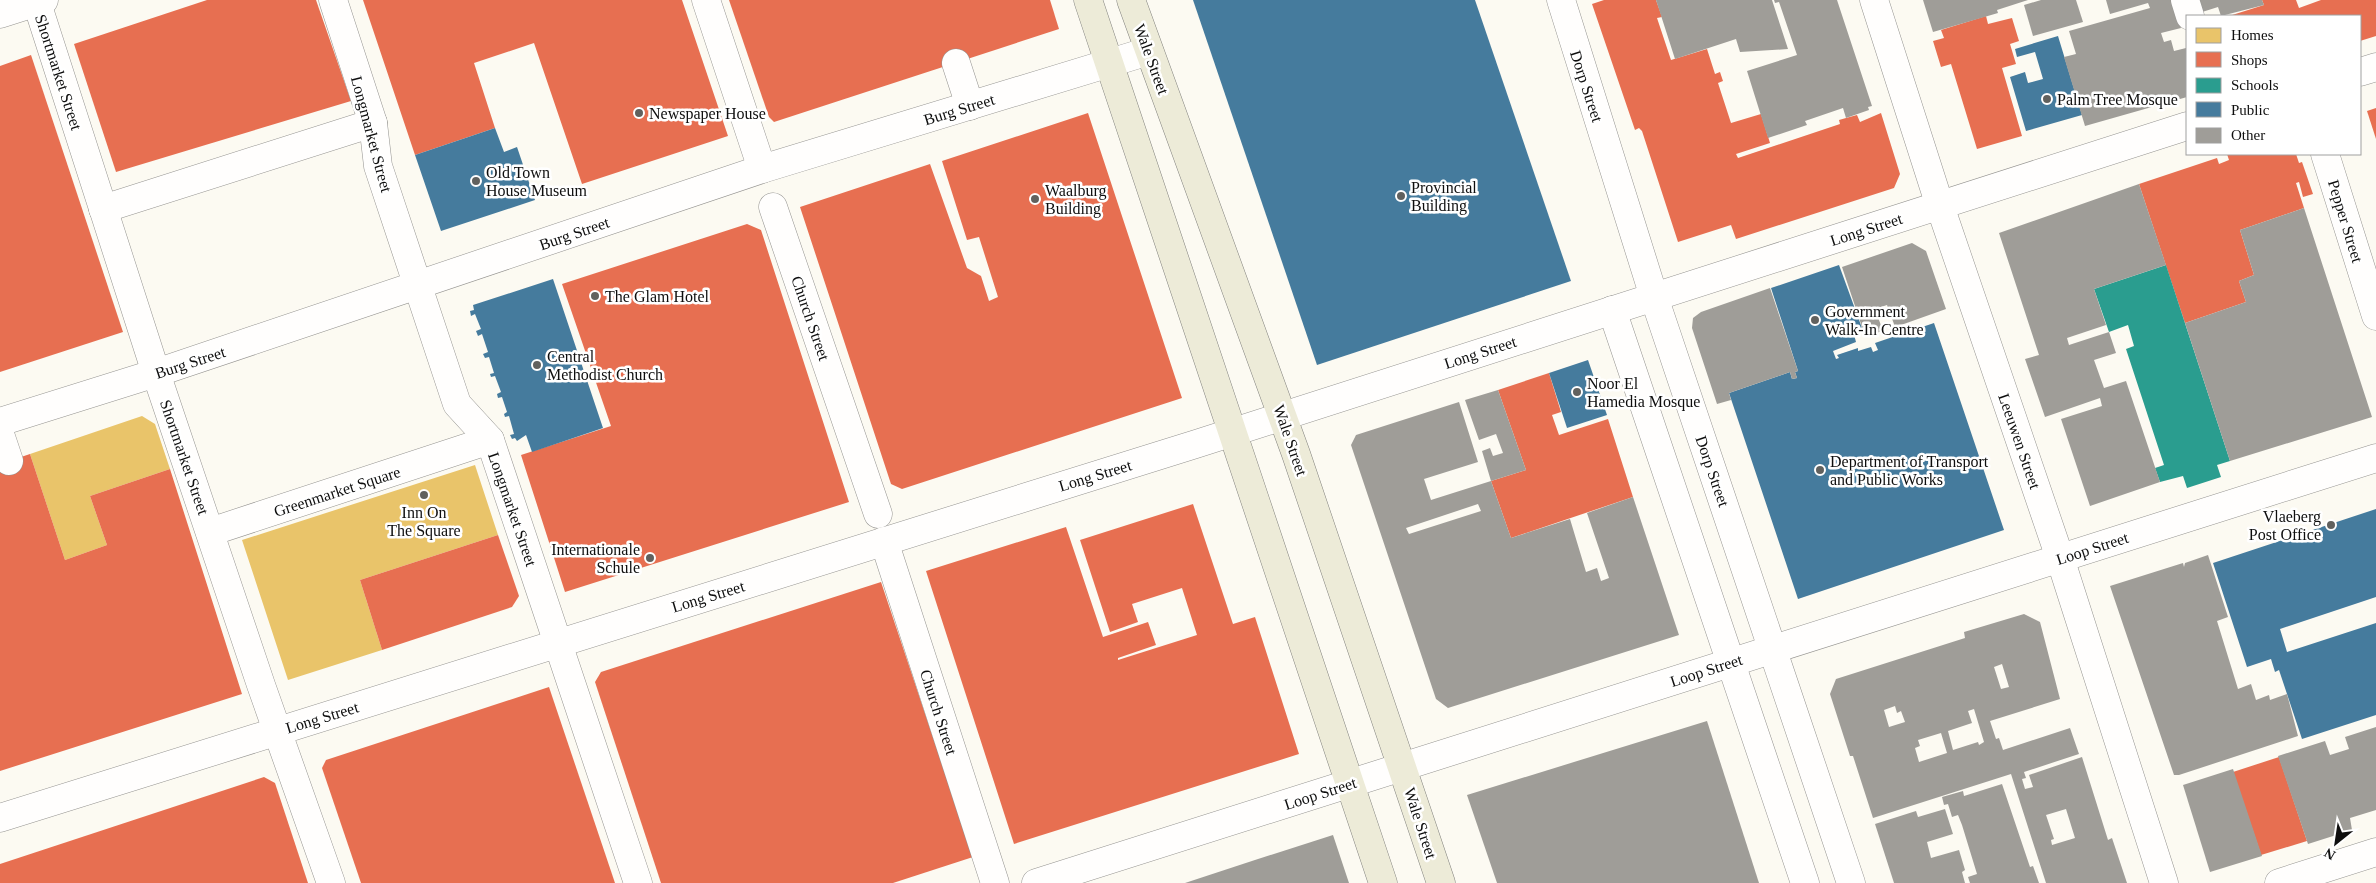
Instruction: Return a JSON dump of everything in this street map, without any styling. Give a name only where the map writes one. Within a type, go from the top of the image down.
[{"type":"main road","points":[[1088,0],[1384,883]]},
{"type":"main road","name":"Wale Street","points":[[1131,0],[1282,415],[1441,883]]},
{"type":"street","name":"Longmarket Street","points":[[332,0],[364,126],[419,285],[457,404],[490,440],[638,883]]},
{"type":"street","points":[[706,0],[762,169]]},
{"type":"street","name":"Dorp Street","points":[[1561,0],[1654,296],[1852,883]]},
{"type":"street","name":"Leeuwen Street","points":[[1874,0],[1940,206],[2060,558],[2164,883]]},
{"type":"street","points":[[2185,0],[2190,15]]},
{"type":"street","points":[[0,14],[39,1]]},
{"type":"street","name":"Shortmarket Street","points":[[39,1],[156,373],[277,731],[331,883]]},
{"type":"street","name":"Burg Street","points":[[0,422],[156,373],[762,169],[1149,51]]},
{"type":"street","points":[[956,63],[970,106]]},
{"type":"street","points":[[2361,72],[2376,66]]},
{"type":"street","points":[[103,209],[364,126]]},
{"type":"street","name":"Long Street","points":[[0,818],[1232,433],[1282,415],[2186,126]]},
{"type":"street","name":"Pepper Street","points":[[2325,155],[2376,316]]},
{"type":"street","name":"Pepper Street","points":[[2344,155],[2376,253]]},
{"type":"street","name":"Church Street","points":[[773,207],[878,514]]},
{"type":"street","points":[[1612,310],[1805,883]]},
{"type":"street","points":[[0,434],[9,461]]},
{"type":"street","name":"Greenmarket Square","points":[[210,532],[490,440]]},
{"type":"street","name":"Loop Street","points":[[1036,883],[2376,458]]},
{"type":"street","name":"Church Street","points":[[884,541],[995,883]]},
{"type":"street","points":[[2279,883],[2376,852]]},
{"type":"building: Homes","points":[[142,416],[155,424],[170,469],[90,496],[107,545],[65,560],[30,454]]},
{"type":"building: Homes","points":[[475,465],[498,535],[360,580],[382,650],[288,680],[242,540]]},
{"type":"building: Shops","points":[[207,0],[316,0],[351,101],[116,172],[74,44]]},
{"type":"building: Shops","name":"Newspaper House","points":[[363,0],[682,0],[728,136],[582,184],[534,43],[474,63],[495,128],[415,155]]},
{"type":"building: Shops","points":[[729,0],[1050,0],[1059,29],[774,122],[769,117]]},
{"type":"building: Shops","points":[[1604,0],[1656,0],[1662,17],[1657,18],[1671,60],[1707,49],[1715,74],[1720,72],[1723,81],[1718,83],[1731,123],[1761,114],[1770,143],[1736,154],[1738,158],[1840,124],[1839,120],[1857,115],[1860,122],[1881,113],[1900,174],[1894,188],[1736,239],[1731,225],[1678,242],[1642,131],[1639,128],[1635,130],[1592,4]]},
{"type":"building: Shops","points":[[2262,0],[2296,0],[2299,8],[2321,0],[2376,0],[2376,36],[2361,41],[2361,15],[2232,15],[2264,5]]},
{"type":"building: Shops","points":[[1986,16],[1988,24],[2012,18],[2019,41],[2010,44],[2016,64],[2002,68],[2022,136],[1977,149],[1951,64],[1941,67],[1933,41],[1944,38],[1941,30]]},
{"type":"building: Shops","points":[[31,55],[123,332],[0,372],[0,66]]},
{"type":"building: Shops","points":[[2376,108],[2376,139],[2367,111]]},
{"type":"building: Shops","points":[[1088,113],[1182,398],[902,489],[891,484],[800,207],[930,164],[967,268],[981,276],[989,301],[998,297],[979,237],[967,240],[942,161]]},
{"type":"building: Shops","points":[[2227,155],[2296,155],[2299,163],[2302,162],[2313,194],[2303,197],[2299,182],[2296,183],[2304,208],[2240,230],[2254,275],[2239,281],[2246,302],[2185,323],[2139,184],[2217,158],[2219,164],[2229,160]]},
{"type":"building: Shops","points":[[747,224],[761,230],[849,502],[565,592],[521,455],[611,426],[562,284]]},
{"type":"building: Shops","points":[[1549,373],[1561,412],[1552,415],[1559,435],[1608,419],[1633,497],[1511,538],[1491,481],[1526,470],[1498,390]]},
{"type":"building: Shops","points":[[30,454],[65,560],[107,545],[90,496],[170,469],[242,694],[0,771],[0,464]]},
{"type":"building: Shops","points":[[1193,504],[1233,624],[1255,617],[1299,754],[1014,844],[926,571],[1066,527],[1103,637],[1148,622],[1156,645],[1118,658],[1118,660],[1197,635],[1182,588],[1132,604],[1138,622],[1110,632],[1080,540]]},
{"type":"building: Shops","points":[[498,535],[519,596],[512,607],[382,650],[360,580]]},
{"type":"building: Shops","points":[[881,582],[973,857],[893,883],[661,883],[595,682],[601,672]]},
{"type":"building: Shops","points":[[549,687],[615,883],[361,883],[322,768],[326,760]]},
{"type":"building: Shops","points":[[2279,757],[2307,841],[2261,855],[2233,772]]},
{"type":"building: Shops","points":[[264,777],[275,783],[308,883],[0,883],[0,864]]},
{"type":"building: Schools","points":[[2166,265],[2230,461],[2217,465],[2221,477],[2187,488],[2183,476],[2160,482],[2155,468],[2164,465],[2126,349],[2134,346],[2128,325],[2109,332],[2094,289]]},
{"type":"building: Public","name":"Provincial Building","points":[[1193,0],[1475,0],[1571,281],[1317,365]]},
{"type":"building: Public","name":"Palm Tree Mosque","points":[[2058,36],[2082,115],[2026,131],[2010,77],[2025,72],[2028,83],[2043,79],[2035,52],[2017,57],[2015,49]]},
{"type":"building: Public","name":"Old Town House Museum","points":[[495,128],[504,152],[517,147],[535,200],[441,231],[415,155]]},
{"type":"building: Public","points":[[1839,265],[1862,328],[1853,331],[1856,342],[1833,351],[1836,359],[1839,358],[1837,355],[1858,348],[1858,351],[1871,347],[1873,352],[1878,350],[1875,343],[1934,323],[2004,530],[1798,599],[1729,393],[1790,372],[1792,379],[1797,378],[1795,372],[1798,371],[1771,288]]},
{"type":"building: Public","name":"Central Methodist Church","points":[[553,279],[603,428],[532,452],[526,435],[517,441],[515,438],[512,439],[510,435],[514,434],[509,416],[505,417],[504,414],[507,412],[502,397],[498,398],[497,394],[501,392],[495,376],[491,377],[490,374],[494,373],[489,357],[485,358],[483,354],[488,352],[482,334],[478,336],[476,331],[481,329],[475,314],[471,316],[470,311],[474,310],[473,305]]},
{"type":"building: Public","name":"Noor El Hamedia Mosque","points":[[1588,360],[1607,415],[1567,428],[1549,373]]},
{"type":"building: Public","points":[[2376,509],[2376,597],[2280,629],[2287,652],[2376,623],[2376,715],[2302,739],[2279,670],[2275,672],[2271,659],[2247,667],[2213,563]]},
{"type":"building: Other","points":[[1656,0],[1772,0],[1788,49],[1740,52],[1736,39],[1675,59]]},
{"type":"building: Other","points":[[1774,0],[1837,0],[1872,106],[1868,107],[1869,110],[1846,118],[1843,108],[1805,121],[1807,125],[1768,138],[1747,71],[1797,55],[1779,2],[1775,3]]},
{"type":"building: Other","points":[[1923,0],[2028,0],[1997,10],[1998,13],[1933,32]]},
{"type":"building: Other","points":[[2041,0],[2076,0],[2083,22],[2033,36],[2024,5]]},
{"type":"building: Other","points":[[2106,0],[2173,0],[2181,28],[2161,33],[2164,42],[2171,40],[2174,51],[2186,48],[2186,97],[2085,126],[2064,57],[2076,54],[2069,31],[2150,8],[2148,3],[2110,14]]},
{"type":"building: Other","points":[[2195,0],[2262,0],[2264,5],[2225,15],[2221,15],[2218,7],[2199,13]]},
{"type":"building: Other","points":[[2139,184],[2166,265],[2094,289],[2106,325],[2067,338],[2069,345],[2109,332],[2116,353],[2094,360],[2104,388],[2126,381],[2160,482],[2090,506],[2061,419],[2102,406],[2100,398],[2045,417],[2025,359],[2039,355],[1999,233]]},
{"type":"building: Other","points":[[2304,208],[2372,417],[2230,461],[2185,323],[2246,302],[2239,281],[2254,275],[2240,230]]},
{"type":"building: Other","points":[[1912,243],[1926,251],[1946,309],[1901,325],[1905,333],[1898,335],[1887,305],[1875,309],[1883,331],[1865,336],[1842,267]]},
{"type":"building: Other","points":[[1770,288],[1798,371],[1795,372],[1797,378],[1792,379],[1790,372],[1729,393],[1731,400],[1717,404],[1692,328],[1693,318],[1701,312]]},
{"type":"building: Other","points":[[1498,390],[1526,470],[1491,481],[1482,451],[1490,448],[1493,456],[1503,453],[1496,434],[1479,440],[1465,400]]},
{"type":"building: Other","points":[[1459,402],[1478,462],[1424,479],[1431,500],[1491,481],[1511,538],[1570,519],[1586,572],[1597,568],[1601,581],[1609,578],[1587,513],[1633,497],[1679,635],[1448,708],[1436,699],[1351,445],[1356,435]],"holes":[[[1478,504],[1481,511],[1409,534],[1406,528]]]},
{"type":"building: Other","points":[[2208,555],[2228,617],[2217,621],[2238,689],[2251,684],[2256,700],[2269,695],[2270,700],[2287,694],[2298,736],[2179,775],[2174,775],[2110,586],[2183,563],[2184,567],[2185,563]]},
{"type":"building: Other","points":[[2024,614],[2040,622],[2060,699],[1990,721],[1996,739],[1999,738],[2003,750],[2070,728],[2079,754],[2024,772],[2026,778],[2022,779],[2025,789],[2033,787],[2029,775],[2082,757],[2108,840],[2112,838],[2127,883],[2046,883],[2011,774],[1873,818],[1830,694],[1836,679],[1965,638],[1964,632]],"holes":[[[2002,664],[2009,687],[2001,689],[1994,667]],[[1895,706],[1897,713],[1901,711],[1905,722],[1889,727],[1884,710]],[[1974,709],[1984,742],[1979,745],[1978,742],[1953,750],[1948,731],[1972,723],[1968,711]],[[1941,733],[1947,753],[1919,762],[1915,748],[1920,746],[1918,740]],[[2066,809],[2075,838],[2052,845],[2051,840],[2054,839],[2046,815]]]},
{"type":"building: Other","points":[[1707,721],[1759,883],[1497,883],[1467,795]]},
{"type":"building: Other","points":[[2376,727],[2376,810],[2350,818],[2352,830],[2308,844],[2278,756],[2325,741],[2330,755],[2349,749],[2345,737]]},
{"type":"building: Other","points":[[2233,769],[2262,856],[2210,872],[2183,785]]},
{"type":"building: Other","points":[[2002,784],[2030,867],[2033,866],[2039,883],[1970,883],[1968,877],[1977,874],[1962,825],[1958,815],[1952,817],[1948,804],[1944,805],[1942,797],[1963,791],[1964,796]]},
{"type":"building: Other","points":[[1945,809],[1953,834],[1927,842],[1931,858],[1959,850],[1965,870],[1962,872],[1965,883],[1894,883],[1875,824],[1916,811],[1918,817]]},
{"type":"building: Other","points":[[1333,835],[1349,883],[1185,883],[1258,859]]},
{"type":"place","name":"Palm Tree Mosque","points":[[2047,99]]},
{"type":"place","name":"Newspaper House","points":[[639,113]]},
{"type":"place","name":"Old Town House Museum","points":[[476,181]]},
{"type":"place","name":"Provincial Building","points":[[1401,196]]},
{"type":"place","name":"Waalburg Building","points":[[1035,199]]},
{"type":"place","name":"The Glam Hotel","points":[[595,296]]},
{"type":"place","name":"Government Walk-In Centre","points":[[1815,320]]},
{"type":"place","name":"Central Methodist Church","points":[[537,365]]},
{"type":"place","name":"Noor El Hamedia Mosque","points":[[1577,392]]},
{"type":"place","name":"Department of Transport and Public Works","points":[[1820,470]]},
{"type":"place","name":"Inn On The Square","points":[[424,495]]},
{"type":"place","name":"Vlaeberg Post Office","points":[[2331,525]]},
{"type":"place","name":"Internationale Schule","points":[[650,558]]}]
